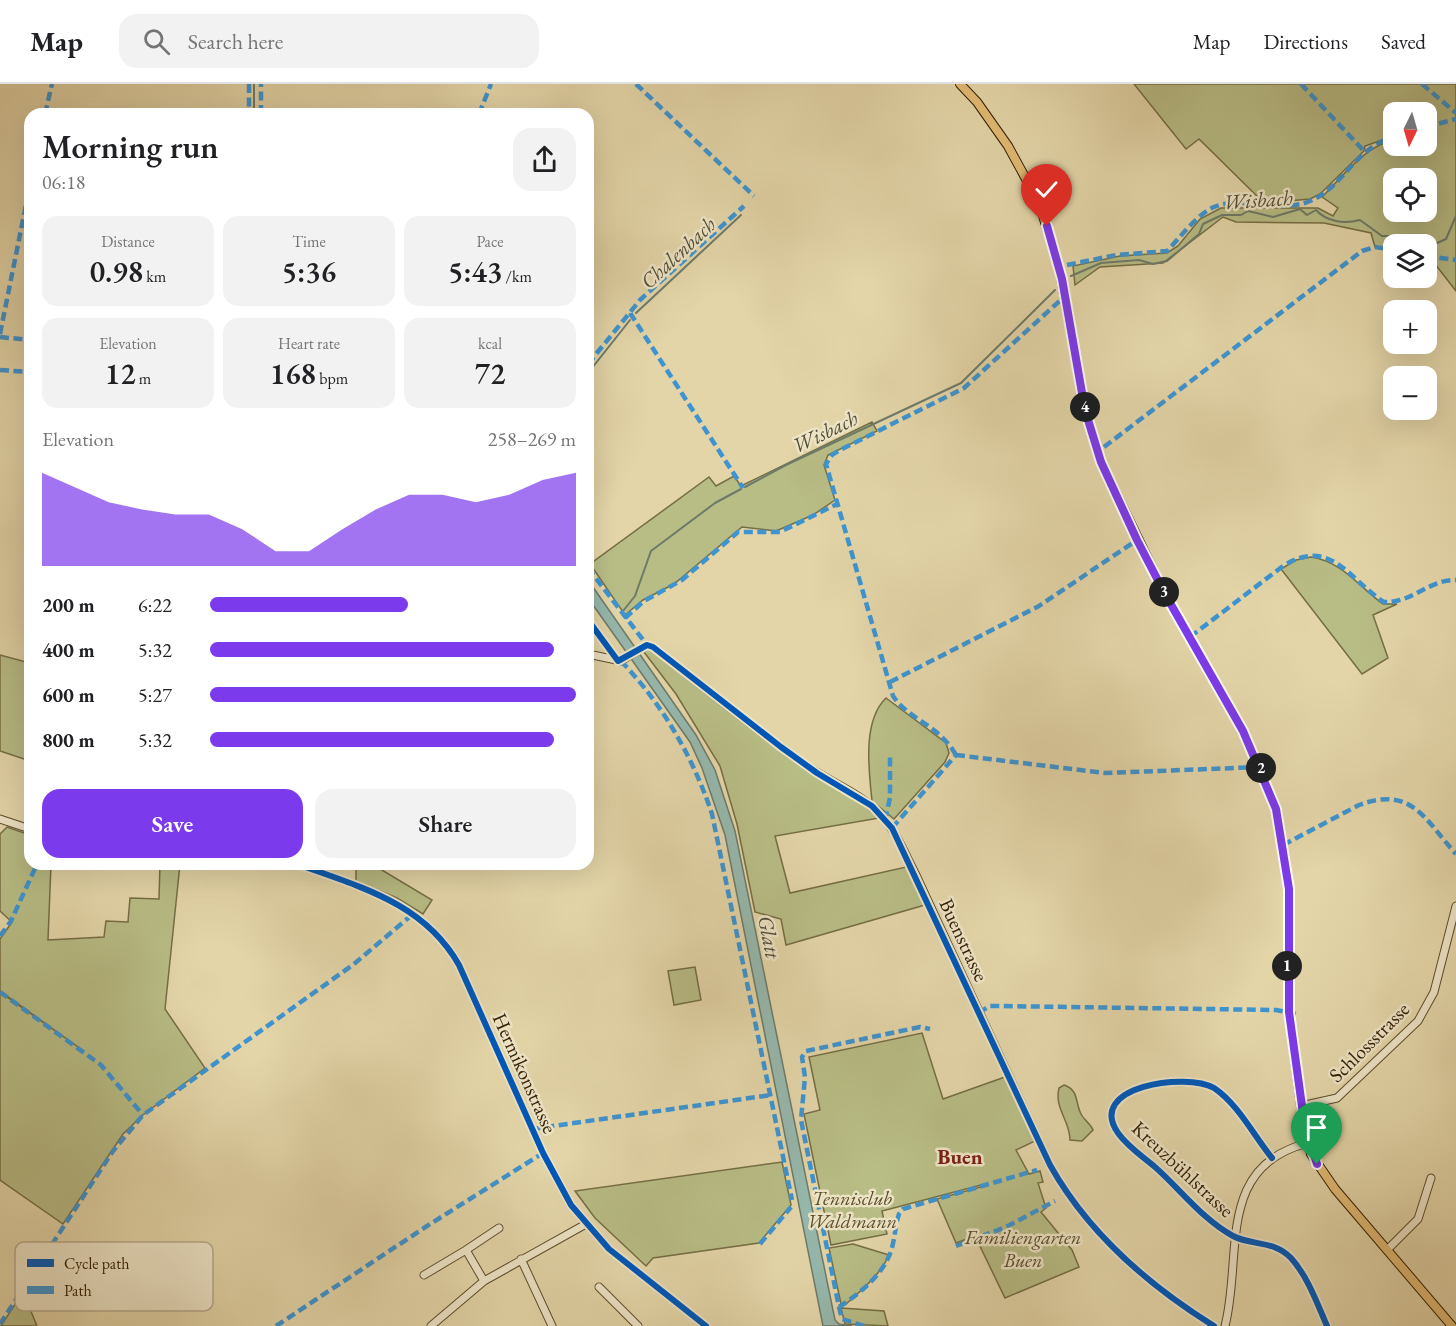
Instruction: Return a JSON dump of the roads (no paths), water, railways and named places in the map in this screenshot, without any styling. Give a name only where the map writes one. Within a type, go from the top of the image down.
[{"type":"main road","points":[[960,84],[991,122],[1023,172],[1047,226],[1062,279],[1085,410],[1101,462],[1151,567],[1243,731],[1276,809],[1289,889],[1287,991],[1301,1106],[1308,1143],[1324,1176],[1452,1326]]},
{"type":"street","name":"Buenstrasse","points":[[594,656],[614,661],[627,658],[647,645],[653,647],[817,774],[872,806],[892,828],[1067,1194],[1085,1218],[1131,1264],[1214,1326]]},
{"type":"street","points":[[0,819],[24,827]]},
{"type":"street","name":"Hermikonstrasse","points":[[313,870],[390,899],[414,913],[441,938],[465,980],[556,1179],[586,1224],[621,1260],[706,1326]]},
{"type":"street","name":"Schlossstrasse","points":[[1301,1106],[1336,1098],[1418,1021],[1434,992],[1456,906]]},
{"type":"street","name":"Kreuzbühlstrasse","points":[[1235,1237],[1134,1150],[1114,1125],[1114,1108],[1120,1098],[1136,1090],[1166,1083],[1202,1083],[1224,1096],[1272,1158]]},
{"type":"street","points":[[1226,1326],[1238,1214],[1246,1191],[1255,1176],[1272,1158],[1284,1150],[1308,1143]]},
{"type":"street","points":[[1387,1250],[1418,1219],[1431,1178]]},
{"type":"street","points":[[431,1326],[484,1281],[586,1224]]},
{"type":"street","points":[[424,1275],[499,1228]]},
{"type":"street","points":[[1235,1237],[1270,1245],[1291,1258],[1311,1288],[1328,1326]]},
{"type":"street","points":[[466,1250],[484,1281]]},
{"type":"street","points":[[521,1259],[552,1326]]},
{"type":"street","points":[[599,1287],[638,1326]]},
{"type":"water","name":"Glatt","points":[[594,589],[696,735],[715,770],[735,831],[835,1320],[839,1324],[852,1326],[823,1326],[725,835],[702,768],[690,742],[594,606]]},
{"type":"waterway","points":[[254,84],[254,108]]},
{"type":"waterway","name":"Wisbach","points":[[1071,276],[1101,263],[1139,260],[1153,264],[1167,261],[1199,234],[1203,224],[1222,215],[1241,215],[1248,211],[1273,217],[1300,209],[1307,215],[1316,210],[1336,221],[1360,220],[1383,236]]},
{"type":"waterway","name":"Chalenbach","points":[[636,313],[741,215]]},
{"type":"waterway","name":"Wisbach","points":[[1437,243],[1446,239],[1456,216]]},
{"type":"waterway","name":"Wisbach","points":[[745,487],[786,465],[961,383],[1055,290]]},
{"type":"waterway","name":"Chalenbach","points":[[594,365],[630,320]]},
{"type":"waterway","name":"Wisbach","points":[[623,611],[635,596],[651,551],[715,503],[741,489]]},
{"type":"district","name":"Buen","points":[[960,1157]]},
{"type":"park label","name":"Tennisclub Waldmann","points":[[852,1210]]},
{"type":"park label","name":"Familiengarten Buen","points":[[1023,1248]]}]
